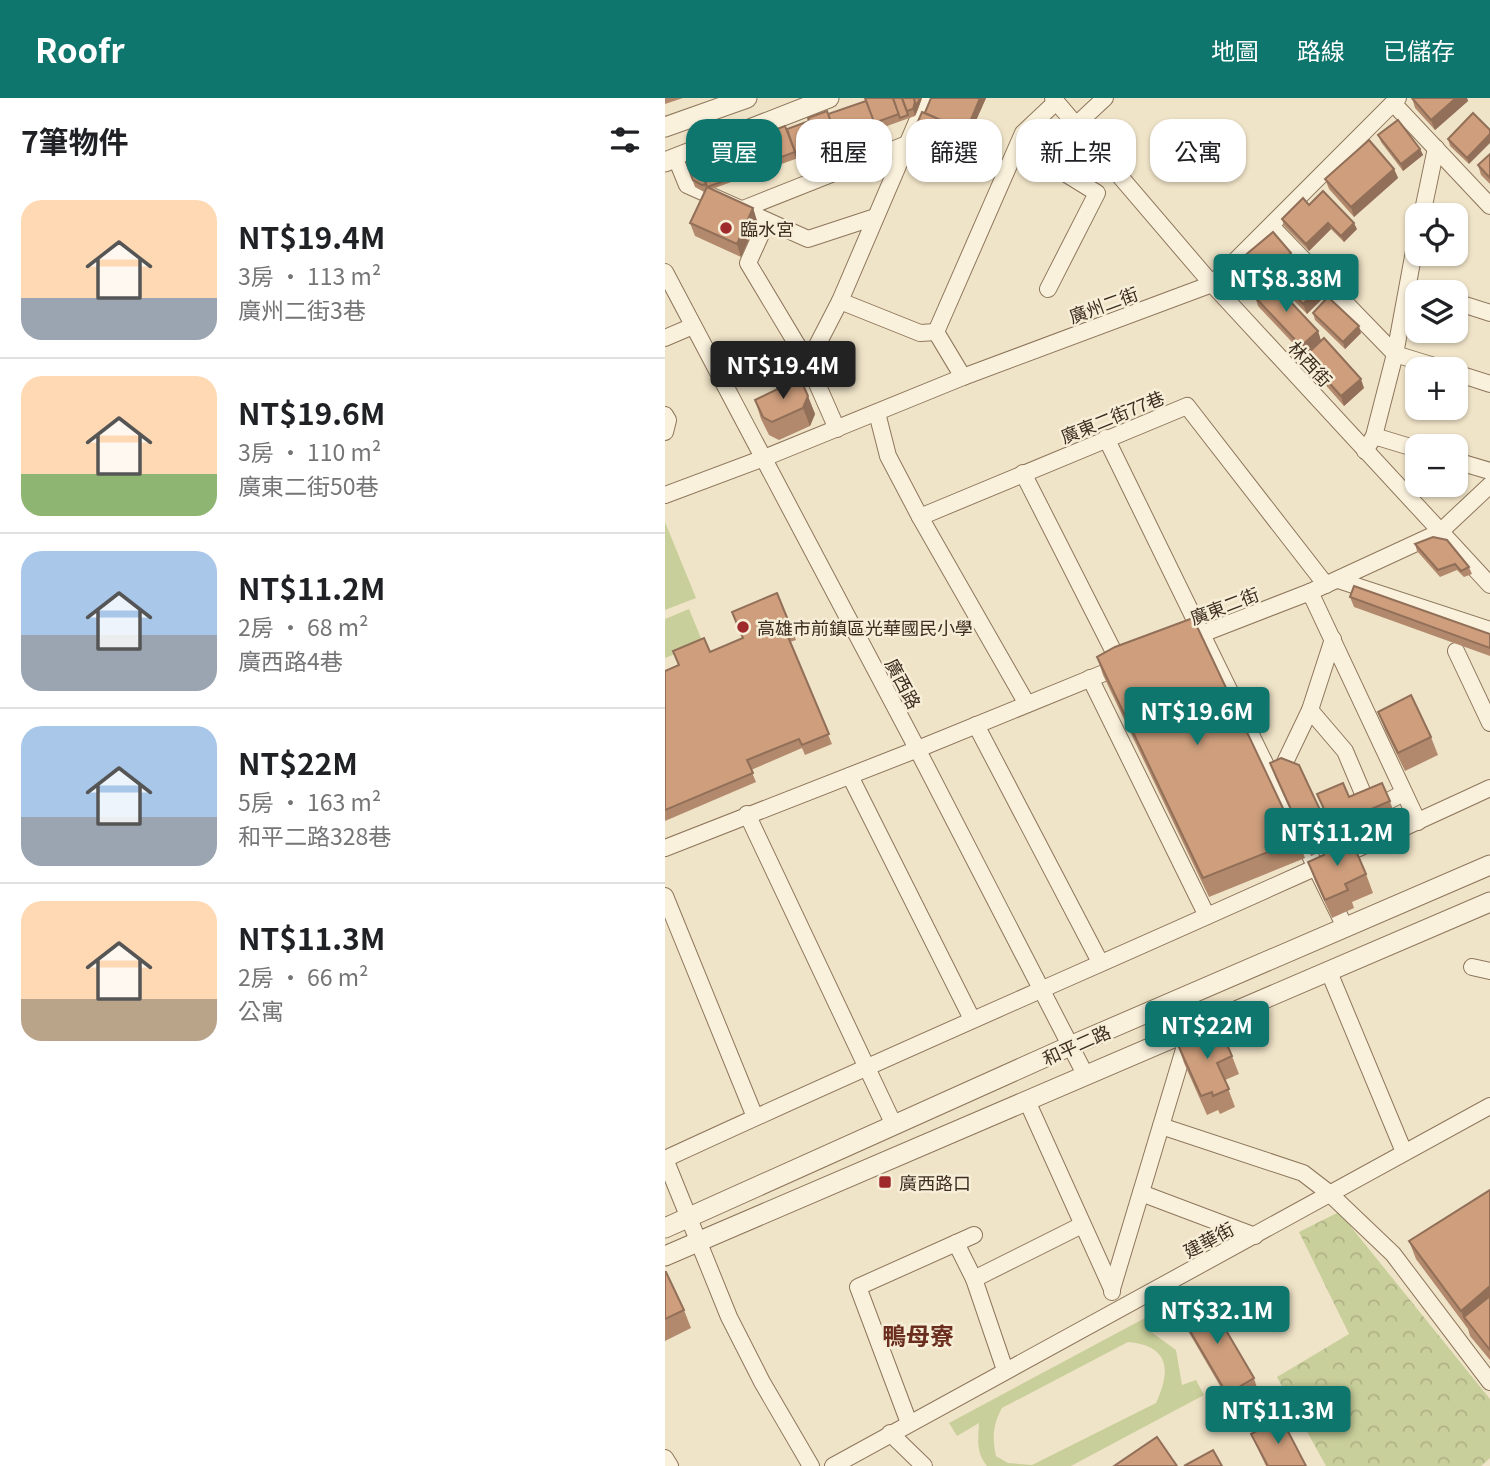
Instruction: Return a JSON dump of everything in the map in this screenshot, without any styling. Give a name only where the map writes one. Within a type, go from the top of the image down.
[{"type":"street","points":[[665,127],[747,98]]},
{"type":"street","points":[[829,98],[671,160],[687,185],[808,239],[875,217]]},
{"type":"street","points":[[918,119],[927,98]]},
{"type":"street","points":[[1082,119],[1105,98]]},
{"type":"street","points":[[936,332],[1023,133],[1055,100]]},
{"type":"street","name":"林西街","points":[[1055,100],[1071,119]]},
{"type":"street","points":[[1396,100],[1490,206]]},
{"type":"street","name":"廣州二街","points":[[665,495],[963,377],[1212,284],[1396,100]]},
{"type":"street","points":[[743,209],[906,144]]},
{"type":"street","points":[[808,363],[840,301],[906,146]]},
{"type":"street","points":[[1425,203],[1436,148]]},
{"type":"street","points":[[1048,289],[1097,193],[1079,182]]},
{"type":"street","name":"林西街","points":[[1125,182],[1212,284],[1370,443],[1440,532],[1490,585]]},
{"type":"street","points":[[767,221],[748,262],[808,363],[837,429]]},
{"type":"street","points":[[1271,226],[1395,354],[1405,357]]},
{"type":"street","name":"廣西路","points":[[665,272],[918,749],[1086,1076]]},
{"type":"street","points":[[1405,293],[1395,354],[1370,443],[1405,447]]},
{"type":"street","points":[[840,301],[920,333],[936,332]]},
{"type":"street","points":[[1468,306],[1490,313]]},
{"type":"street","points":[[665,338],[693,326]]},
{"type":"street","points":[[936,332],[963,377]]},
{"type":"street","points":[[1468,377],[1490,384]]},
{"type":"street","name":"廣東二街77巷","points":[[920,517],[1187,406],[1332,582]]},
{"type":"street","points":[[877,413],[888,456],[1027,704]]},
{"type":"street","points":[[665,415],[668,420],[665,432]]},
{"type":"street","points":[[1107,438],[1345,928]]},
{"type":"street","points":[[1468,465],[1490,471]]},
{"type":"street","points":[[665,848],[918,749],[1127,663],[1023,473]]},
{"type":"street","name":"廣東二街","points":[[1168,647],[1310,592],[1440,532],[1490,485]]},
{"type":"street","points":[[1332,582],[1490,630]]},
{"type":"street","points":[[1310,592],[1418,822]]},
{"type":"street","points":[[1275,783],[1310,710],[1333,639]]},
{"type":"street","points":[[1456,651],[1490,723]]},
{"type":"street","points":[[1090,678],[1207,916]]},
{"type":"street","points":[[1310,710],[1345,751],[1370,810],[1404,793]]},
{"type":"street","points":[[977,725],[1100,962]]},
{"type":"street","points":[[850,776],[972,1019]]},
{"type":"street","points":[[811,1466],[762,1382],[729,1317],[665,1159],[1490,788]]},
{"type":"street","points":[[747,814],[894,1125]]},
{"type":"street","name":"和平二路","points":[[665,1228],[1070,1046],[1490,865]]},
{"type":"street","points":[[665,896],[755,1117]]},
{"type":"street","name":"和平二路","points":[[665,1256],[1490,902]]},
{"type":"street","points":[[1472,967],[1490,971]]},
{"type":"street","points":[[1329,972],[1404,1152]]},
{"type":"street","points":[[1110,1312],[1112,1289],[1190,1031]]},
{"type":"street","points":[[1027,1101],[1112,1289]]},
{"type":"street","name":"建華街","points":[[833,1466],[1490,1106]]},
{"type":"street","points":[[1161,1126],[1303,1173],[1329,1193],[1399,1251],[1490,1382]]},
{"type":"street","points":[[1140,1193],[1255,1236]]},
{"type":"street","points":[[974,1279],[1082,1225]]},
{"type":"street","points":[[909,1423],[858,1287],[974,1235]]},
{"type":"street","points":[[956,1243],[974,1279],[1005,1370]]},
{"type":"street","points":[[890,1433],[924,1466]]},
{"type":"street","points":[[665,1458],[670,1466]]},
{"type":"green space","points":[[665,522],[696,598],[665,610]]},
{"type":"green space","points":[[689,609],[703,643],[665,658],[665,619]]},
{"type":"green space","points":[[1339,1212],[1490,1399],[1490,1458],[1481,1466],[1326,1466],[1277,1377],[1349,1334],[1299,1232]]},
{"type":"green space","points":[[1160,1310],[1163,1322],[1150,1331],[1176,1350],[1182,1385],[1196,1380],[1204,1395],[1071,1466],[987,1466],[979,1451],[979,1423],[957,1436],[949,1423]],"holes":[[[1128,1342],[1142,1344],[1159,1354],[1165,1370],[1156,1403],[1032,1465],[1008,1463],[996,1456],[994,1431],[1002,1408]]]},
{"type":"building","points":[[865,98],[893,98],[899,114],[885,119],[873,119]]},
{"type":"building","points":[[893,98],[902,98],[908,115],[900,118]]},
{"type":"building","points":[[902,98],[914,98],[913,109],[907,111]]},
{"type":"building","points":[[931,98],[980,98],[971,119],[938,119],[925,113]]},
{"type":"building","points":[[1412,98],[1456,98],[1431,120]]},
{"type":"building","points":[[866,101],[873,119],[830,119],[828,114]]},
{"type":"building","points":[[827,111],[830,119],[808,119]]},
{"type":"building","points":[[922,112],[938,119],[919,119]]},
{"type":"building","points":[[1473,113],[1490,130],[1490,134],[1467,158],[1448,139]]},
{"type":"building","points":[[1398,120],[1420,149],[1401,164],[1378,135]]},
{"type":"building","points":[[785,126],[795,152],[782,157],[782,127]]},
{"type":"building","points":[[796,126],[796,155],[787,129]]},
{"type":"building","points":[[1369,140],[1394,169],[1351,207],[1325,179]]},
{"type":"building","points":[[1490,154],[1490,178],[1478,165]]},
{"type":"building","points":[[705,182],[721,182],[707,187]]},
{"type":"building","name":"臨水宮","points":[[707,187],[753,208],[737,244],[690,223]]},
{"type":"building","points":[[1323,191],[1354,223],[1341,236],[1328,223],[1306,244],[1282,219],[1303,198],[1309,205]]},
{"type":"building","points":[[1273,232],[1291,253],[1248,289],[1230,268]]},
{"type":"building","points":[[1296,257],[1323,285],[1303,304],[1276,276]]},
{"type":"building","points":[[1271,281],[1318,331],[1301,346],[1255,297]]},
{"type":"building","points":[[1328,297],[1359,326],[1343,342],[1313,313]]},
{"type":"building","points":[[1324,338],[1361,379],[1341,396],[1305,356]]},
{"type":"building","points":[[800,378],[808,396],[803,408],[772,422],[763,417],[755,400]]},
{"type":"building","points":[[1433,537],[1447,540],[1469,567],[1461,571],[1455,564],[1438,570],[1415,544]]},
{"type":"building","points":[[1354,586],[1490,634],[1490,648],[1350,597]]},
{"type":"building","points":[[777,593],[792,630],[786,632],[829,734],[802,745],[799,739],[747,760],[753,773],[665,810],[665,671],[679,665],[673,651],[704,638],[710,652],[743,638],[732,612]]},
{"type":"building","points":[[1193,618],[1298,840],[1203,878],[1097,657],[1115,647]]},
{"type":"building","points":[[1411,695],[1431,737],[1398,753],[1378,712]]},
{"type":"building","points":[[1281,758],[1299,765],[1328,827],[1304,838],[1270,763]]},
{"type":"building","points":[[1343,783],[1349,797],[1382,783],[1390,801],[1332,826],[1317,794]]},
{"type":"building","points":[[1350,837],[1366,874],[1345,884],[1348,890],[1325,900],[1308,862],[1324,855],[1322,849]]},
{"type":"building","points":[[1219,1026],[1232,1056],[1217,1063],[1229,1089],[1213,1096],[1212,1092],[1201,1096],[1178,1045]]},
{"type":"building","points":[[1490,1190],[1490,1286],[1461,1311],[1409,1241]]},
{"type":"building","points":[[665,1272],[684,1310],[665,1319]]},
{"type":"building","points":[[1490,1296],[1490,1350],[1464,1317]]},
{"type":"building","points":[[1207,1298],[1254,1378],[1227,1394],[1180,1314]]},
{"type":"building","points":[[1281,1418],[1306,1466],[1268,1466],[1251,1434]]},
{"type":"building","points":[[1157,1437],[1177,1466],[1114,1466]]},
{"type":"building","points":[[1213,1450],[1222,1466],[1184,1466]]},
{"type":"place","name":"臨水宮","points":[[726,228]]},
{"type":"place","name":"高雄市前鎮區光華國民小學","points":[[743,627]]},
{"type":"place","name":"廣西路口","points":[[885,1182]]},
{"type":"district","name":"鴨母寮","points":[[918,1334]]}]
